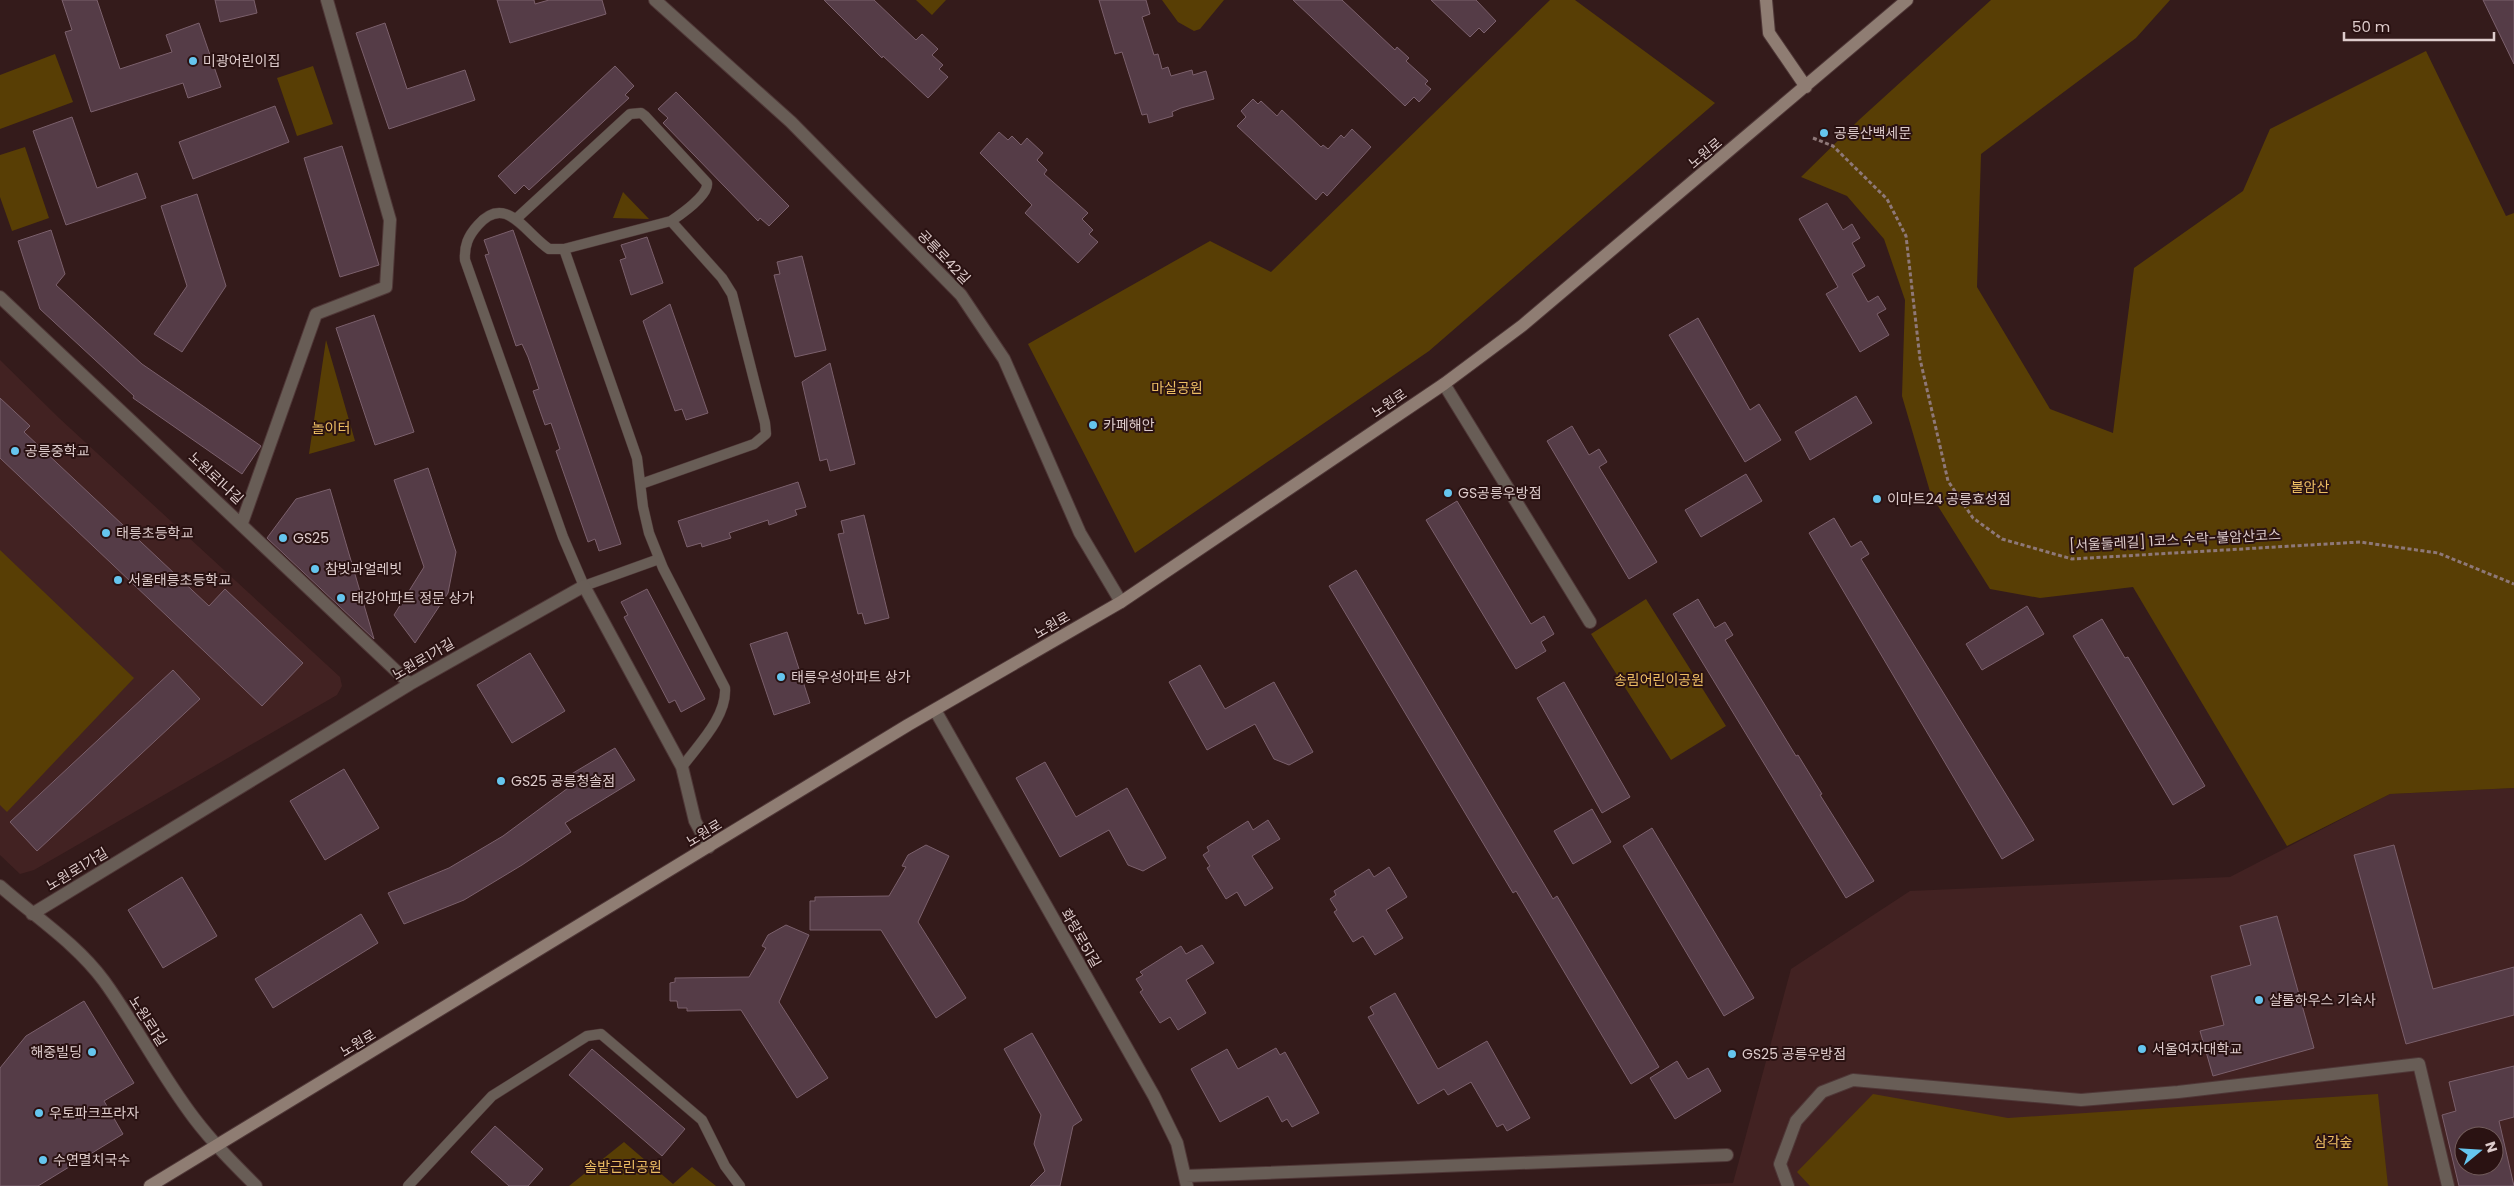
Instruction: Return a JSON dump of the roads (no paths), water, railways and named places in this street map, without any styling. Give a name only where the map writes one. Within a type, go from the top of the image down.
[{"type":"main road","points":[[1766,0],[1769,33],[1806,88]]},
{"type":"main road","name":"노원로","points":[[150,1186],[935,710],[1120,602],[1444,384],[1523,325],[1806,88],[1907,0]]},
{"type":"street","points":[[242,523],[316,314],[386,288],[390,220],[327,0]]},
{"type":"street","name":"공릉로42길","points":[[655,0],[791,122],[961,295],[1004,359],[1080,532],[1120,602]]},
{"type":"street","name":"노원로1나길","points":[[0,296],[410,684]]},
{"type":"street","points":[[1444,384],[1590,622]]},
{"type":"street","points":[[584,586],[682,767],[695,820],[709,847]]},
{"type":"street","name":"노원로1가길","points":[[32,914],[410,684],[584,586]]},
{"type":"street","name":"화랑로51길","points":[[935,710],[1154,1096],[1176,1143],[1186,1181]]},
{"type":"street","name":"노원로1길","points":[[0,886],[32,914],[63,937],[103,981],[193,1117],[216,1146],[256,1186]]},
{"type":"street","points":[[1788,1186],[1780,1164],[1796,1121],[1822,1092],[1853,1080],[2081,1100],[2178,1092],[2418,1064],[2448,1186]]},
{"type":"street","points":[[1186,1181],[1728,1155]]},
{"type":"lane","points":[[516,219],[626,116],[636,112],[645,116],[707,184],[705,191],[682,215],[671,221],[564,249],[549,249],[516,219],[499,211],[485,217],[468,239],[464,249],[465,260],[563,537],[584,586],[659,558]]},
{"type":"lane","points":[[641,484],[754,444],[766,434],[765,423],[732,294],[722,278],[671,221]]},
{"type":"lane","points":[[564,249],[637,458],[645,515],[659,558],[725,688],[726,698],[722,711],[682,767]]},
{"type":"lane","points":[[408,1186],[492,1096],[587,1036],[600,1034],[702,1120],[724,1166],[740,1186]]},
{"type":"place","name":"미광어린이집","points":[[193,61]]},
{"type":"place","name":"공릉산백세문","points":[[1824,133]]},
{"type":"place","name":"카페해안","points":[[1093,425]]},
{"type":"place","name":"공릉중학교","points":[[15,451]]},
{"type":"place","name":"GS공릉우방점","points":[[1448,493]]},
{"type":"place","name":"이마트24 공릉효성점","points":[[1877,499]]},
{"type":"place","name":"태릉초등학교","points":[[106,533]]},
{"type":"place","name":"GS25","points":[[283,538]]},
{"type":"place","name":"참빗과얼레빗","points":[[315,569]]},
{"type":"place","name":"서울태릉초등학교","points":[[118,580]]},
{"type":"place","name":"태강아파트 정문 상가","points":[[341,598]]},
{"type":"place","name":"태릉우성아파트 상가","points":[[781,677]]},
{"type":"place","name":"GS25 공릉청솔점","points":[[501,781]]},
{"type":"place","name":"샬롬하우스 기숙사","points":[[2259,1000]]},
{"type":"place","name":"서울여자대학교","points":[[2142,1049]]},
{"type":"place","name":"해중빌딩","points":[[92,1052]]},
{"type":"place","name":"GS25 공릉우방점","points":[[1732,1054]]},
{"type":"place","name":"우토파크프라자","points":[[39,1113]]},
{"type":"place","name":"수연멸치국수","points":[[43,1160]]},
{"type":"park label","name":"마실공원","points":[[1177,388]]},
{"type":"park label","name":"놀이터","points":[[331,428]]},
{"type":"park label","name":"불암산","points":[[2310,487]]},
{"type":"park label","name":"송림어린이공원","points":[[1659,680]]},
{"type":"park label","name":"삼각숲","points":[[2333,1142]]},
{"type":"park label","name":"솔밭근린공원","points":[[623,1167]]}]
